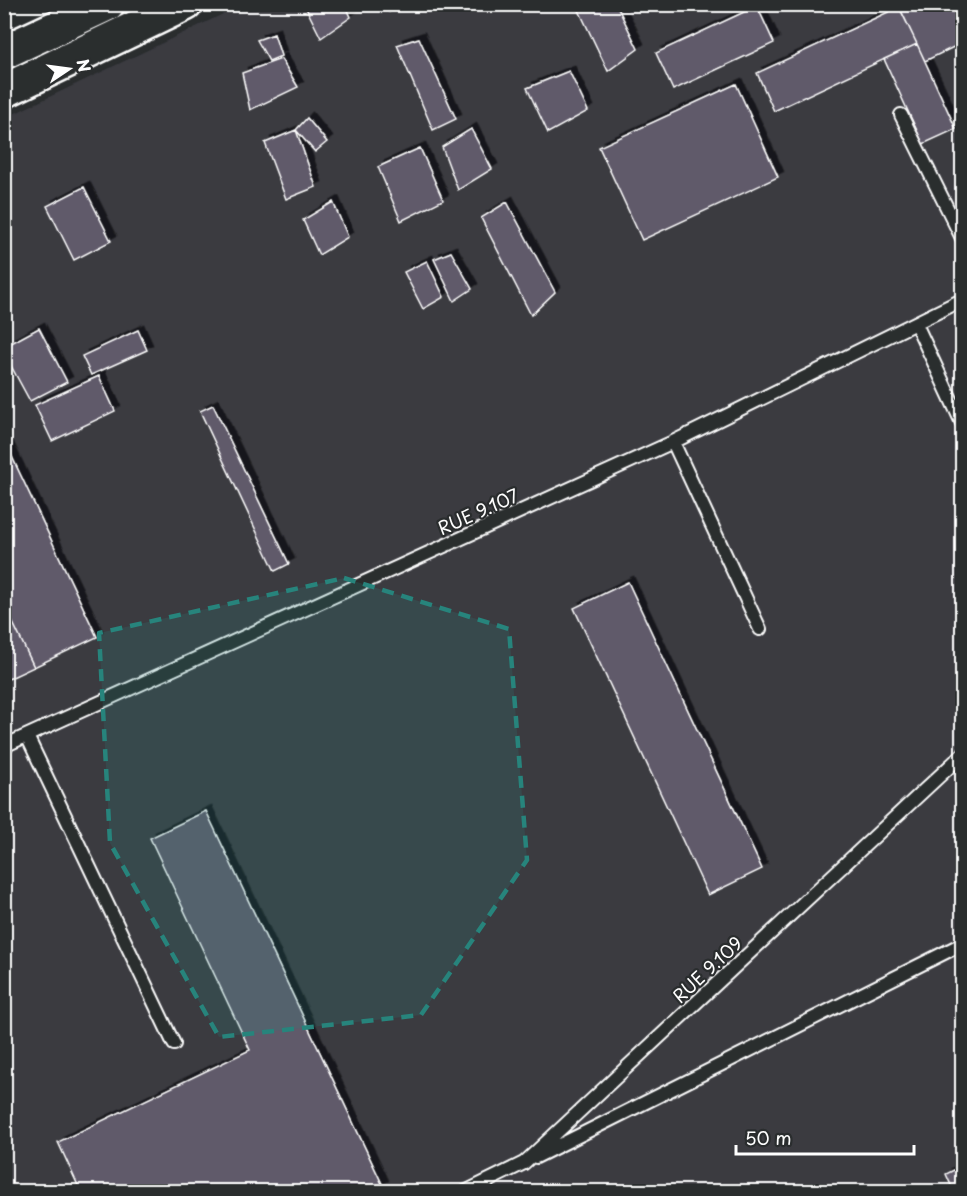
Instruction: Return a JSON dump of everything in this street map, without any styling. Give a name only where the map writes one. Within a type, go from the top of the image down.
[{"type":"main road","points":[[4,52],[106,4]]},
{"type":"main road","points":[[4,91],[185,4]]},
{"type":"lane","points":[[901,115],[963,238]]},
{"type":"lane","name":"RUE 9.107","points":[[4,746],[674,442],[963,300]]},
{"type":"lane","points":[[916,324],[963,423]]},
{"type":"lane","points":[[674,442],[760,629]]},
{"type":"lane","points":[[27,736],[174,1044]]},
{"type":"lane","name":"RUE 9.109","points":[[465,1191],[524,1163],[963,755]]},
{"type":"lane","points":[[524,1163],[963,944]]},
{"type":"highlighted area","points":[[344,578],[509,629],[527,860],[421,1015],[219,1037],[110,843],[99,633]]},
{"type":"shaded area","points":[[242,5],[962,5],[962,1191],[5,1192],[5,118]]},
{"type":"building","points":[[304,4],[345,4],[351,17],[321,38]]},
{"type":"building","points":[[385,4],[406,4],[389,12]]},
{"type":"building","points":[[576,4],[616,4],[638,49],[608,71]]},
{"type":"building","points":[[898,4],[962,4],[962,43],[925,61]]},
{"type":"building","points":[[757,6],[774,43],[673,90],[656,53]]},
{"type":"building","points":[[899,7],[917,44],[774,111],[757,73]]},
{"type":"building","points":[[274,34],[281,56],[269,61],[257,40]]},
{"type":"building","points":[[419,38],[456,119],[433,130],[397,45]]},
{"type":"building","points":[[917,44],[956,129],[923,144],[884,59]]},
{"type":"building","points":[[281,59],[298,87],[250,110],[242,73]]},
{"type":"building","points":[[569,71],[588,111],[548,133],[527,88]]},
{"type":"building","points":[[736,84],[778,177],[642,240],[599,147]]},
{"type":"building","points":[[307,118],[327,142],[315,152],[296,130]]},
{"type":"building","points":[[471,129],[492,169],[458,190],[442,147]]},
{"type":"building","points":[[296,130],[316,187],[286,199],[265,143]]},
{"type":"building","points":[[420,148],[443,200],[401,221],[378,167]]},
{"type":"building","points":[[84,187],[111,241],[74,260],[47,206]]},
{"type":"building","points":[[333,202],[348,237],[319,255],[303,220]]},
{"type":"building","points":[[507,202],[555,292],[531,315],[481,218]]},
{"type":"building","points":[[451,252],[472,289],[454,301],[434,259]]},
{"type":"building","points":[[427,261],[444,297],[423,309],[404,272]]},
{"type":"building","points":[[39,328],[67,382],[30,401],[4,353],[4,347]]},
{"type":"building","points":[[138,330],[147,350],[91,375],[82,356]]},
{"type":"building","points":[[99,376],[115,411],[52,441],[35,405]]},
{"type":"building","points":[[213,405],[289,564],[275,571],[200,411]]},
{"type":"building","points":[[5,442],[97,637],[34,667],[4,604]]},
{"type":"building","points":[[628,582],[762,869],[708,895],[574,608]]},
{"type":"building","points":[[4,604],[34,667],[4,681]]},
{"type":"building","points":[[206,811],[383,1186],[372,1192],[81,1192],[58,1142],[250,1050],[150,838]]},
{"type":"building","points":[[962,1166],[962,1192],[954,1192],[946,1174]]}]
